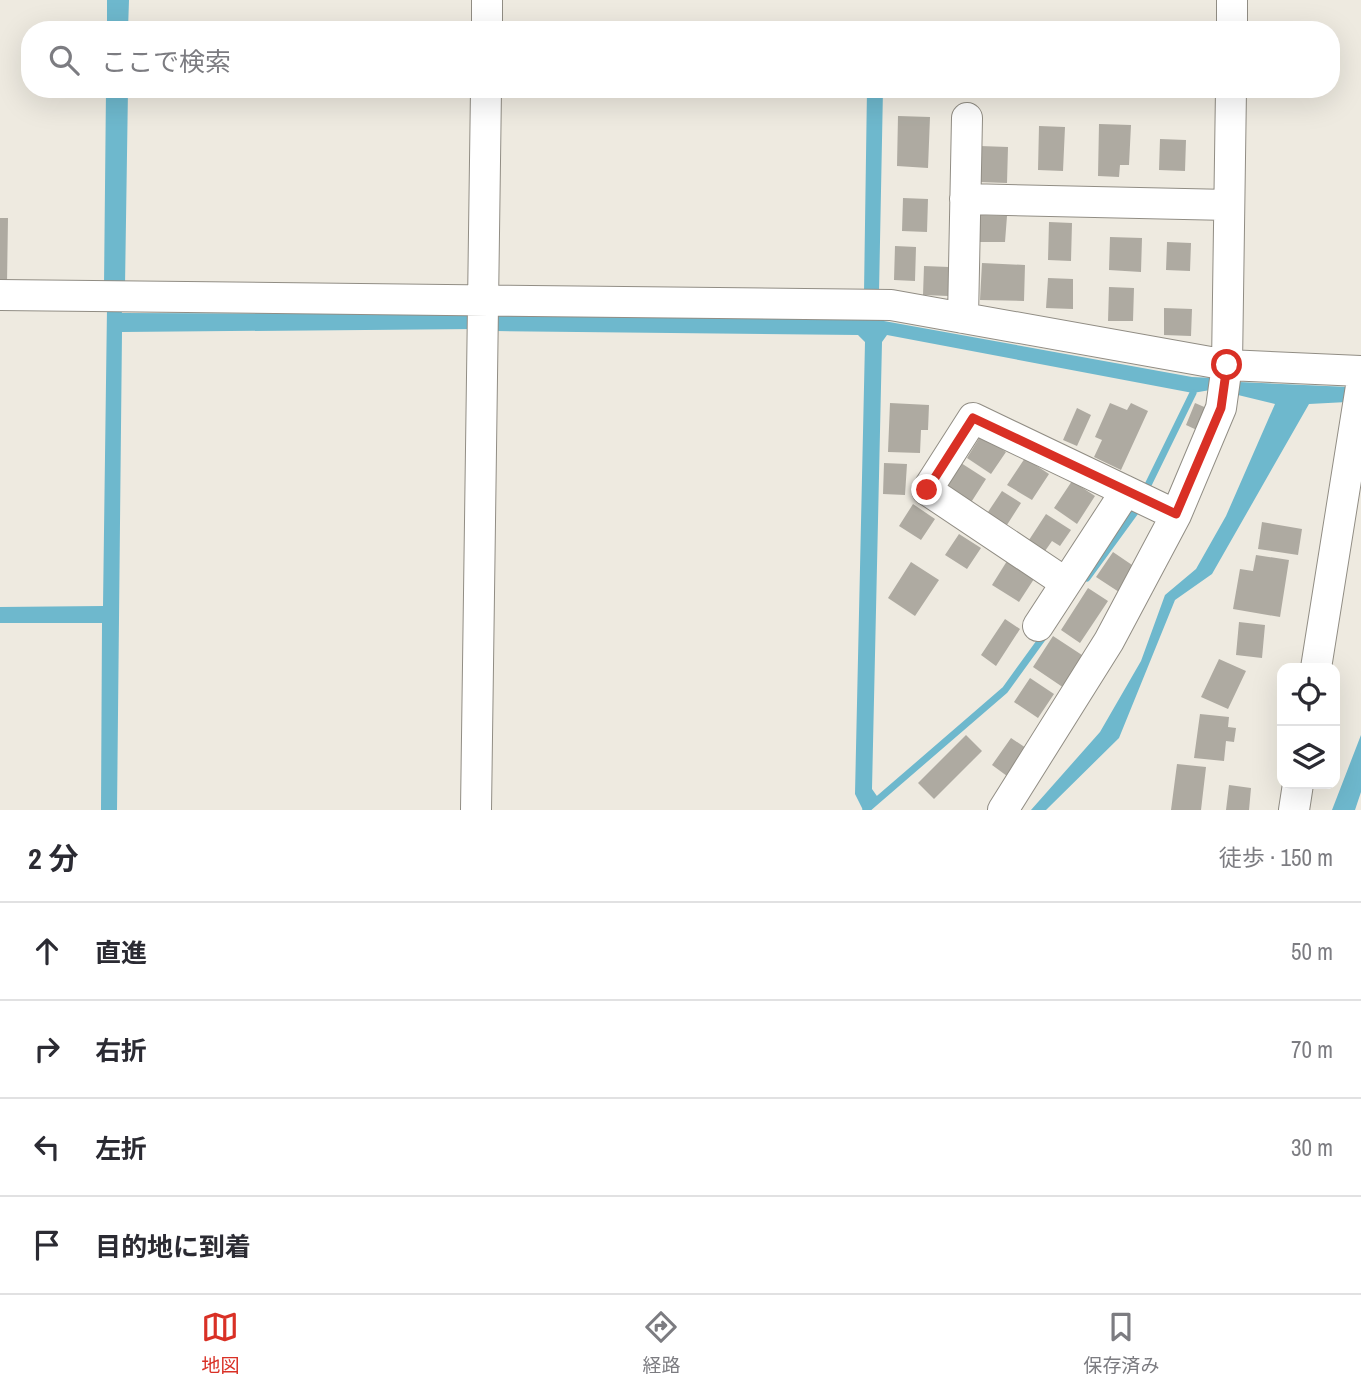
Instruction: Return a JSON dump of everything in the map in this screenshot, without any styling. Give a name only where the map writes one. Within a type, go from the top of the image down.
[{"type":"street","points":[[487,0],[487,21]]},
{"type":"street","points":[[1232,0],[1232,21]]},
{"type":"street","points":[[476,810],[486,98]]},
{"type":"street","points":[[1003,810],[1109,642],[1176,514],[1221,408],[1227,365],[1231,98]]},
{"type":"street","points":[[963,318],[967,118]]},
{"type":"street","points":[[965,199],[1229,205]]},
{"type":"street","points":[[0,295],[891,305],[1227,365],[1361,371]]},
{"type":"street","points":[[1318,663],[1361,386]]},
{"type":"street","points":[[1066,583],[927,490],[973,418],[1176,514]]},
{"type":"street","points":[[1038,626],[1126,491]]},
{"type":"street","points":[[1294,810],[1297,789]]},
{"type":"water","points":[[107,0],[129,0],[128,21],[107,21]]},
{"type":"water","points":[[106,98],[128,98],[125,286],[104,286]]},
{"type":"water","points":[[867,98],[883,98],[879,293],[864,293]]},
{"type":"water","points":[[107,308],[121,309],[122,313],[475,314],[476,329],[122,332],[117,810],[101,810],[102,623],[0,623],[0,607],[103,606]]},
{"type":"water","points":[[865,312],[881,315],[884,321],[1192,377],[1213,378],[1210,390],[1193,393],[887,335],[882,342],[872,789],[879,799],[863,810],[855,794],[865,342],[858,335],[496,331],[497,314],[864,320]]},
{"type":"water","points":[[1239,382],[1349,387],[1347,402],[1309,404],[1212,574],[1175,600],[1119,738],[1046,810],[1031,810],[1100,732],[1141,661],[1165,595],[1196,569],[1226,516],[1275,404],[1238,395]]},
{"type":"water","points":[[1361,735],[1361,792],[1355,810],[1332,810]]},
{"type":"building","points":[[898,116],[930,117],[928,168],[897,166]]},
{"type":"building","points":[[1099,124],[1131,125],[1129,165],[1120,165],[1119,177],[1098,176]]},
{"type":"building","points":[[1039,126],[1065,127],[1063,171],[1038,170]]},
{"type":"building","points":[[1160,139],[1186,140],[1185,171],[1159,170]]},
{"type":"building","points":[[980,146],[1008,147],[1007,183],[979,182]]},
{"type":"building","points":[[903,198],[928,199],[927,232],[902,231]]},
{"type":"building","points":[[980,215],[1007,216],[1005,242],[979,242]]},
{"type":"building","points":[[0,218],[8,218],[7,283],[0,282]]},
{"type":"building","points":[[1049,222],[1072,223],[1071,261],[1048,260]]},
{"type":"building","points":[[1110,237],[1142,238],[1141,272],[1109,270]]},
{"type":"building","points":[[1167,242],[1191,243],[1190,271],[1166,270]]},
{"type":"building","points":[[895,246],[916,247],[915,281],[894,280]]},
{"type":"building","points":[[982,263],[1025,265],[1024,301],[980,300]]},
{"type":"building","points":[[924,266],[949,267],[948,296],[923,295]]},
{"type":"building","points":[[1048,278],[1073,279],[1073,309],[1046,308]]},
{"type":"building","points":[[1109,287],[1134,288],[1133,321],[1108,321]]},
{"type":"building","points":[[1164,308],[1192,309],[1191,336],[1164,335]]},
{"type":"building","points":[[890,403],[929,405],[928,430],[921,430],[920,453],[888,452]]},
{"type":"building","points":[[1110,403],[1127,410],[1131,403],[1148,411],[1121,470],[1094,457],[1102,440],[1095,437]]},
{"type":"building","points":[[1195,403],[1209,409],[1199,431],[1186,425]]},
{"type":"building","points":[[1077,408],[1091,415],[1077,446],[1063,440]]},
{"type":"building","points":[[981,435],[1006,452],[991,474],[967,458]]},
{"type":"building","points":[[1025,458],[1049,474],[1032,500],[1007,485]]},
{"type":"building","points":[[884,463],[907,464],[905,495],[883,494]]},
{"type":"building","points":[[961,463],[986,479],[970,504],[945,487]]},
{"type":"building","points":[[1072,481],[1095,496],[1077,524],[1054,508]]},
{"type":"building","points":[[1002,491],[1021,503],[1005,528],[986,515]]},
{"type":"building","points":[[913,504],[935,519],[921,540],[899,526]]},
{"type":"building","points":[[1046,514],[1071,530],[1060,546],[1052,541],[1045,551],[1029,540]]},
{"type":"building","points":[[1262,522],[1302,529],[1298,555],[1258,549]]},
{"type":"building","points":[[959,534],[981,548],[967,569],[945,555]]},
{"type":"building","points":[[1113,552],[1135,567],[1119,592],[1096,577]]},
{"type":"building","points":[[1256,555],[1289,560],[1280,617],[1233,609],[1240,569],[1253,571]]},
{"type":"building","points":[[1007,561],[1034,579],[1019,602],[992,585]]},
{"type":"building","points":[[911,562],[939,580],[915,616],[888,598]]},
{"type":"building","points":[[1088,588],[1108,601],[1080,643],[1061,630]]},
{"type":"building","points":[[1005,619],[1020,629],[996,666],[981,655]]},
{"type":"building","points":[[1239,622],[1265,625],[1262,658],[1236,655]]},
{"type":"building","points":[[1053,636],[1085,657],[1064,688],[1033,667]]},
{"type":"building","points":[[1219,659],[1246,671],[1228,709],[1201,697]]},
{"type":"building","points":[[1030,678],[1054,694],[1038,718],[1014,702]]},
{"type":"building","points":[[1200,714],[1229,717],[1228,727],[1236,728],[1234,742],[1226,741],[1224,761],[1194,758]]},
{"type":"building","points":[[966,735],[982,751],[934,799],[918,783]]},
{"type":"building","points":[[1011,738],[1026,748],[1007,776],[992,765]]},
{"type":"building","points":[[1177,764],[1206,767],[1201,810],[1171,810]]},
{"type":"building","points":[[1229,785],[1251,788],[1249,810],[1226,810]]},
{"type":"waterway","points":[[1148,485],[1193,393]]},
{"type":"waterway","points":[[1087,578],[1138,508]]},
{"type":"waterway","points":[[866,810],[1005,690],[1047,632]]},
{"type":"route","points":[[927,490],[973,418],[1176,514],[1221,408],[1227,365]]}]
